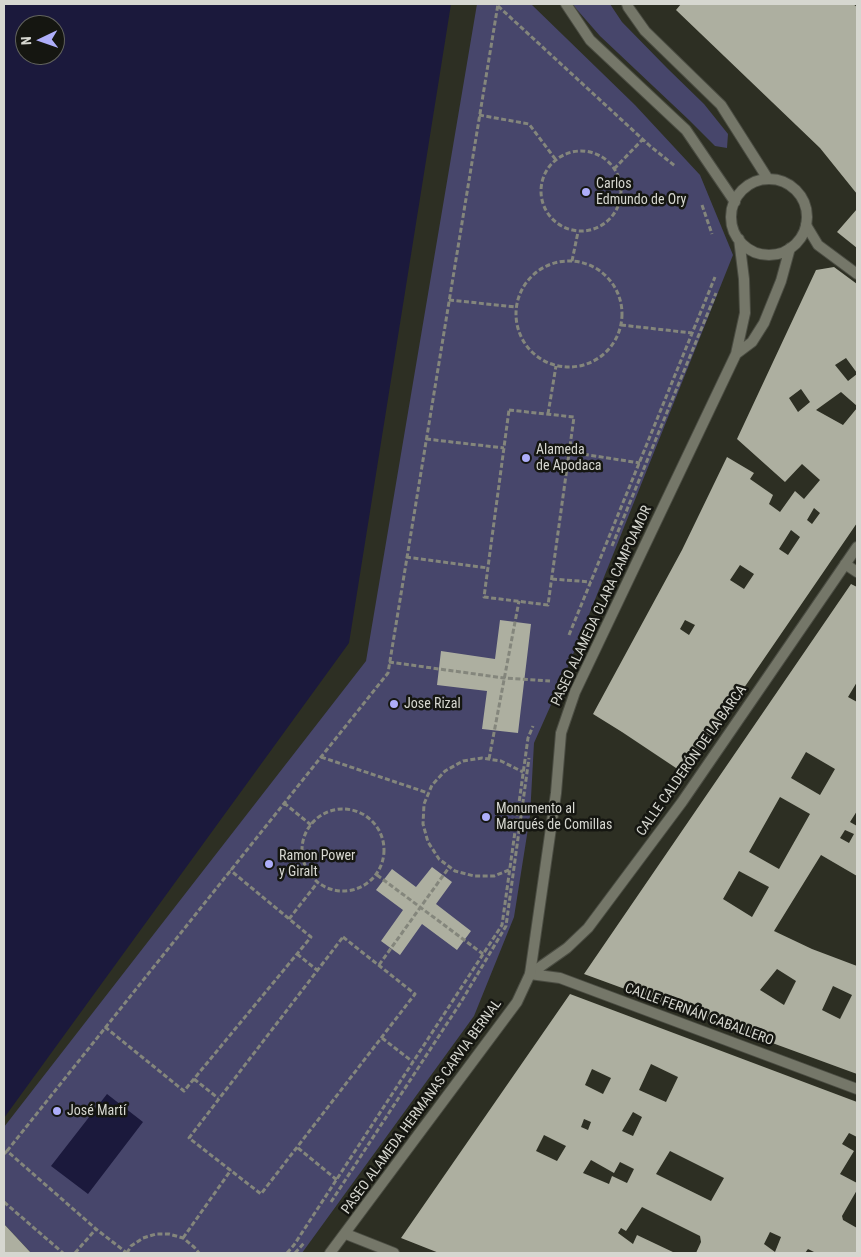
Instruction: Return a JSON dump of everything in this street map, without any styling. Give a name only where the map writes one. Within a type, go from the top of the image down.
[{"type":"street","points":[[566,4],[590,40],[686,130],[735,202]]},
{"type":"street","points":[[627,4],[645,30],[721,105],[768,179]]},
{"type":"street","points":[[768,179],[779,180],[798,192],[804,202],[806,213],[804,234],[790,248],[782,253],[773,255],[760,254],[748,248],[739,239],[733,227],[731,214],[740,193],[757,181],[768,179]]},
{"type":"street","points":[[806,224],[818,245],[857,274]]},
{"type":"street","name":"PASEO ALAMEDA CLARA CAMPOAMOR","points":[[530,974],[556,793],[561,733],[575,692],[736,354],[745,313],[744,279],[739,239]]},
{"type":"street","name":"PASEO ALAMEDA CLARA CAMPOAMOR","points":[[736,354],[752,342],[764,323],[781,280],[790,248]]},
{"type":"street","name":"CALLE CALDERÓN DE LA BARCA","points":[[530,974],[567,948],[588,928],[682,802],[857,547]]},
{"type":"street","points":[[845,564],[857,572]]},
{"type":"street","name":"CALLE FERNÁN CABALLERO","points":[[530,974],[560,978],[857,1088]]},
{"type":"street","name":"PASEO ALAMEDA HERMANAS CARVIA BERNAL","points":[[330,1253],[517,1002],[530,974]]},
{"type":"street","points":[[346,1234],[394,1253]]},
{"type":"path","points":[[199,1253],[183,1238],[169,1234],[156,1234],[143,1238],[131,1246],[127,1253],[5,1152],[388,673],[498,5]]},
{"type":"path","points":[[498,5],[643,139],[678,168]]},
{"type":"path","points":[[479,115],[530,124],[556,160]]},
{"type":"path","points":[[614,169],[643,139]]},
{"type":"path","points":[[574,151],[588,151],[600,156],[611,164],[619,175],[621,201],[615,214],[606,223],[594,230],[578,232],[568,230],[557,224],[547,214],[542,202],[541,188],[544,175],[556,160],[574,151]]},
{"type":"path","points":[[699,197],[714,239]]},
{"type":"path","points":[[572,261],[578,232]]},
{"type":"path","points":[[562,261],[578,262],[594,268],[608,278],[617,292],[622,308],[621,325],[614,342],[602,356],[586,365],[568,368],[550,365],[535,356],[523,342],[516,325],[516,307],[522,290],[531,276],[545,267],[562,261]]},
{"type":"path","points":[[569,636],[715,278],[716,270]]},
{"type":"path","points":[[610,550],[718,287]]},
{"type":"path","points":[[449,300],[516,307]]},
{"type":"path","points":[[621,325],[692,333]]},
{"type":"path","points":[[548,414],[556,365]]},
{"type":"path","points":[[509,410],[574,417],[548,605],[484,597],[504,448],[509,410]]},
{"type":"path","points":[[426,439],[504,448]]},
{"type":"path","points":[[569,452],[640,462]]},
{"type":"path","points":[[406,557],[488,568]]},
{"type":"path","points":[[552,579],[591,582]]},
{"type":"path","points":[[490,759],[518,601]]},
{"type":"path","points":[[389,662],[504,678],[550,682]]},
{"type":"path","points":[[547,690],[554,672]]},
{"type":"path","points":[[287,1253],[294,1246],[502,925],[528,738],[537,722],[531,741],[506,926],[461,1002],[330,1203]]},
{"type":"path","points":[[321,756],[428,793]]},
{"type":"path","points":[[509,870],[494,876],[474,876],[455,870],[440,859],[428,842],[423,824],[424,804],[432,785],[445,771],[463,761],[482,758],[501,761],[523,772]]},
{"type":"path","points":[[284,803],[311,824]]},
{"type":"path","points":[[338,809],[352,809],[364,814],[375,823],[382,835],[385,848],[383,863],[377,875],[368,884],[355,890],[342,892],[329,889],[318,882],[308,872],[303,860],[302,846],[311,824],[325,813],[338,809]]},
{"type":"path","points":[[379,965],[450,866]]},
{"type":"path","points":[[105,1027],[184,1091],[311,937],[230,870]]},
{"type":"path","points":[[377,875],[483,954]]},
{"type":"path","points":[[289,919],[318,882]]},
{"type":"path","points":[[343,937],[415,994],[261,1194],[189,1138],[317,970],[343,937]]},
{"type":"path","points":[[297,954],[317,970]]},
{"type":"path","points":[[382,1038],[413,1062]]},
{"type":"path","points":[[194,1080],[218,1098]]},
{"type":"path","points":[[298,1148],[337,1180]]},
{"type":"path","points":[[183,1238],[231,1170]]},
{"type":"path","points":[[4,1202],[63,1253]]},
{"type":"path","points":[[75,1253],[96,1228]]},
{"type":"path","points":[[295,1253],[309,1236]]},
{"type":"shaded area","points":[[4,4],[451,4],[349,643],[4,1118]]},
{"type":"shaded area","name":"Alameda de Apodaca","points":[[477,4],[531,4],[635,105],[700,175],[733,255],[570,662],[534,743],[530,816],[514,917],[474,1016],[302,1253],[31,1253],[4,1224],[4,1127],[366,661]]},
{"type":"shaded area","points":[[572,4],[610,4],[622,22],[704,104],[728,134],[727,148],[715,146],[600,36]]},
{"type":"shaded area","points":[[107,1094],[143,1122],[88,1194],[51,1166]]},
{"type":"building","points":[[681,4],[853,4],[857,7],[857,194],[820,148],[676,10]]},
{"type":"building","points":[[857,209],[857,248],[837,232]]},
{"type":"building","points":[[834,267],[857,284],[857,373],[846,358],[835,365],[848,381],[857,374],[857,406],[841,392],[816,410],[843,425],[857,408],[857,523],[685,774],[593,714],[682,550],[727,457],[754,473],[750,479],[773,495],[769,504],[780,512],[795,491],[804,499],[820,480],[802,464],[785,482],[737,439],[816,270]],"holes":[[[801,389],[810,402],[798,412],[789,398]],[[814,508],[820,513],[812,524],[807,520]],[[791,530],[800,537],[788,555],[779,549]],[[740,565],[754,574],[744,589],[730,580]],[[685,620],[695,625],[689,635],[680,629]]]},
{"type":"building","points":[[851,584],[857,587],[857,682],[848,697],[857,702],[857,811],[850,822],[857,826],[857,876],[821,855],[774,931],[812,949],[857,966],[857,1074],[584,974]],"holes":[[[806,752],[835,769],[820,795],[791,778]],[[780,797],[810,814],[779,869],[749,852]],[[845,830],[854,834],[849,843],[840,838]],[[739,871],[769,887],[752,917],[723,899]],[[777,969],[796,981],[784,1005],[760,990]],[[833,986],[852,995],[840,1019],[822,1010]]]},
{"type":"building","points":[[500,620],[531,624],[518,733],[482,729],[487,691],[437,685],[441,651],[495,659]]},
{"type":"building","points":[[432,867],[452,882],[436,904],[471,931],[457,950],[422,924],[400,955],[381,941],[403,910],[376,890],[392,869],[416,887]]},
{"type":"building","points":[[570,994],[857,1102],[857,1137],[849,1133],[842,1144],[854,1151],[840,1174],[857,1183],[857,1190],[842,1216],[843,1220],[857,1228],[857,1253],[816,1253],[808,1249],[805,1253],[696,1253],[701,1242],[700,1236],[642,1207],[626,1231],[621,1228],[618,1233],[633,1244],[637,1235],[675,1253],[439,1253],[401,1238]],"holes":[[[651,1064],[678,1077],[666,1102],[639,1090]],[[592,1069],[611,1078],[603,1094],[585,1085]],[[633,1112],[642,1117],[633,1136],[622,1131]],[[584,1119],[591,1122],[588,1130],[581,1127]],[[544,1135],[566,1146],[557,1161],[536,1151]],[[670,1151],[724,1178],[711,1201],[656,1174]],[[591,1160],[614,1173],[620,1162],[634,1169],[627,1183],[612,1176],[609,1184],[583,1173]],[[770,1232],[781,1237],[775,1252],[764,1244]]]},
{"type":"building","points":[[4,1224],[31,1253],[4,1253]]},
{"type":"place","name":"Carlos Edmundo de Ory","points":[[586,192]]},
{"type":"place","name":"Alameda de Apodaca","points":[[526,458]]},
{"type":"place","name":"Jose Rizal","points":[[394,704]]},
{"type":"place","name":"Monumento al Marqués de Comillas","points":[[486,817]]},
{"type":"place","name":"Ramon Power y Giralt","points":[[269,864]]},
{"type":"place","name":"José Martí","points":[[57,1111]]}]
